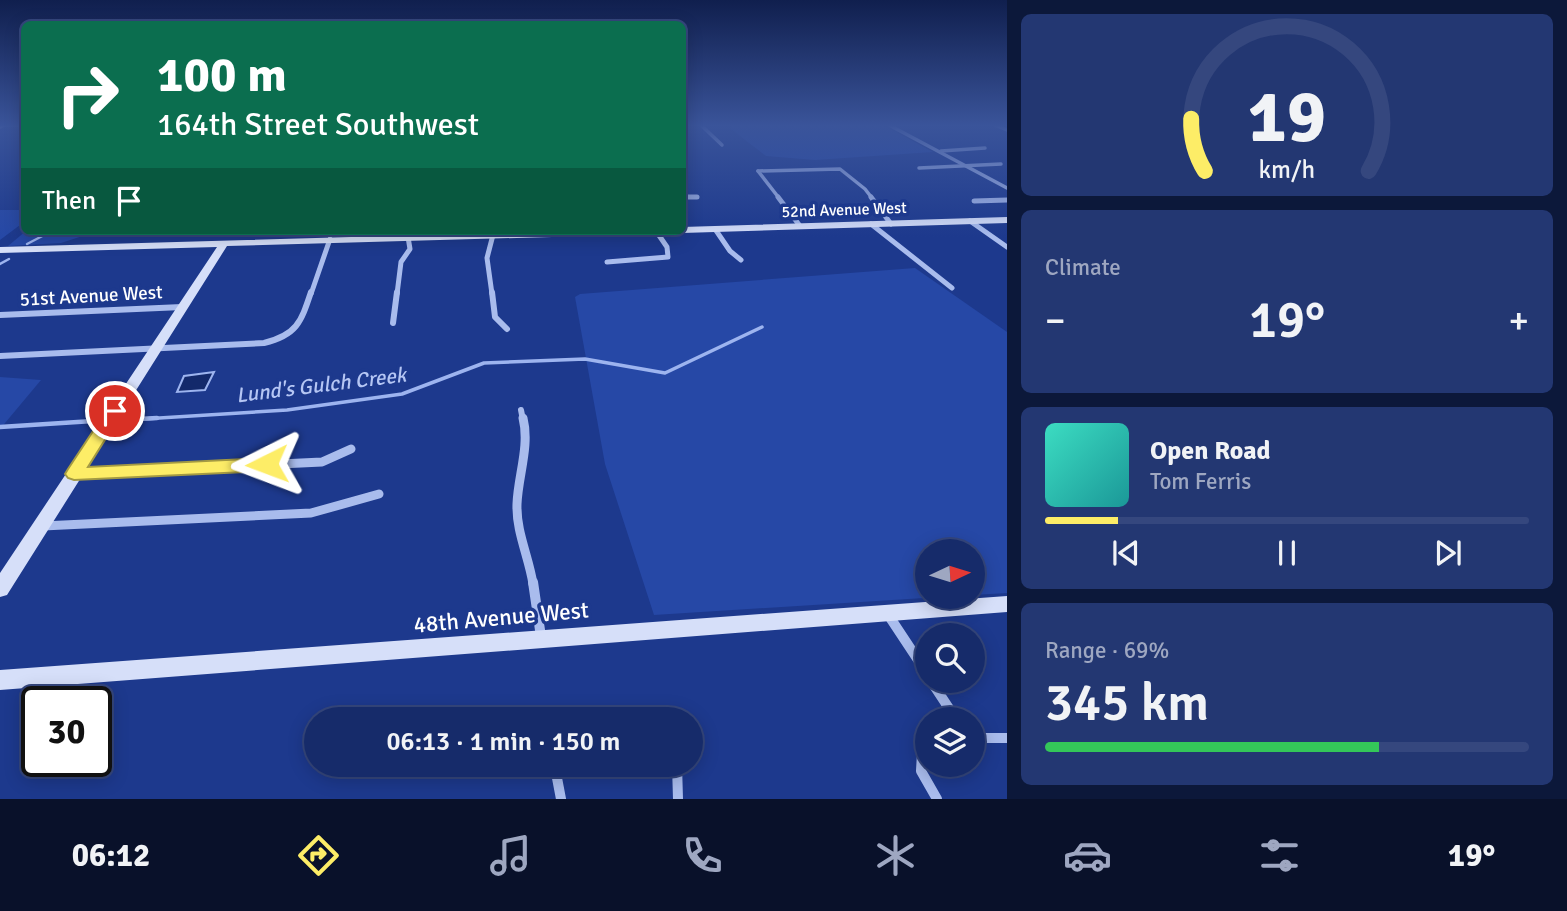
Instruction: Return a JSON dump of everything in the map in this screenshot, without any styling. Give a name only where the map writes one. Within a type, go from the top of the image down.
[{"type":"street","points":[[958,162],[1007,188]]},
{"type":"street","points":[[919,168],[1001,164]]},
{"type":"street","points":[[800,226],[781,205],[776,190],[758,171],[840,169],[865,189],[891,224]]},
{"type":"street","points":[[686,197],[697,197]]},
{"type":"street","points":[[974,201],[1007,200]]},
{"type":"street","name":"52nd Avenue West","points":[[686,230],[1007,220]]},
{"type":"street","points":[[970,221],[1007,247]]},
{"type":"street","points":[[871,224],[952,288]]},
{"type":"street","points":[[715,229],[730,251],[741,260]]},
{"type":"street","points":[[0,250],[392,235]]},
{"type":"street","points":[[393,323],[401,262],[410,249],[407,235]]},
{"type":"street","points":[[493,235],[487,258],[495,317],[507,329]]},
{"type":"street","points":[[607,262],[668,257],[667,247],[660,235]]},
{"type":"street","points":[[0,356],[264,343],[292,332],[300,324],[330,239]]},
{"type":"street","points":[[0,589],[225,242]]},
{"type":"street","name":"51st Avenue West","points":[[0,315],[183,307]]},
{"type":"street","points":[[521,410],[526,431],[517,503],[518,530],[530,565],[541,638]]},
{"type":"street","points":[[74,474],[322,462],[351,449]]},
{"type":"street","points":[[40,526],[311,513],[379,494]]},
{"type":"street","name":"48th Avenue West","points":[[0,680],[1007,604]]},
{"type":"street","points":[[887,612],[915,655]]},
{"type":"street","points":[[985,738],[1007,738]]},
{"type":"street","points":[[558,777],[561,799]]},
{"type":"street","points":[[677,777],[678,799]]},
{"type":"street","points":[[924,777],[937,799]]},
{"type":"shaded area","points":[[0,210],[21,210],[21,224],[0,240]]},
{"type":"shaded area","points":[[21,235],[86,235],[61,243],[8,246]]},
{"type":"shaded area","points":[[915,268],[1007,332],[1007,593],[985,594],[985,539],[915,539],[915,599],[654,615],[605,464],[575,297],[580,294]]},
{"type":"shaded area","points":[[214,372],[205,390],[177,392],[184,376]]},
{"type":"shaded area","points":[[0,377],[41,380],[0,429]]},
{"type":"waterway","name":"Lund's Gulch Creek","points":[[27,244],[44,235]]},
{"type":"waterway","name":"Lund's Gulch Creek","points":[[0,264],[9,259]]},
{"type":"waterway","name":"Lund's Gulch Creek","points":[[127,420],[287,410],[402,394],[484,363],[585,359],[665,373],[762,327]]},
{"type":"waterway","name":"Lund's Gulch Creek","points":[[120,420],[157,418]]},
{"type":"waterway","name":"Lund's Gulch Creek","points":[[0,427],[93,421]]},
{"type":"route","points":[[115,411],[74,474],[267,464]]}]
